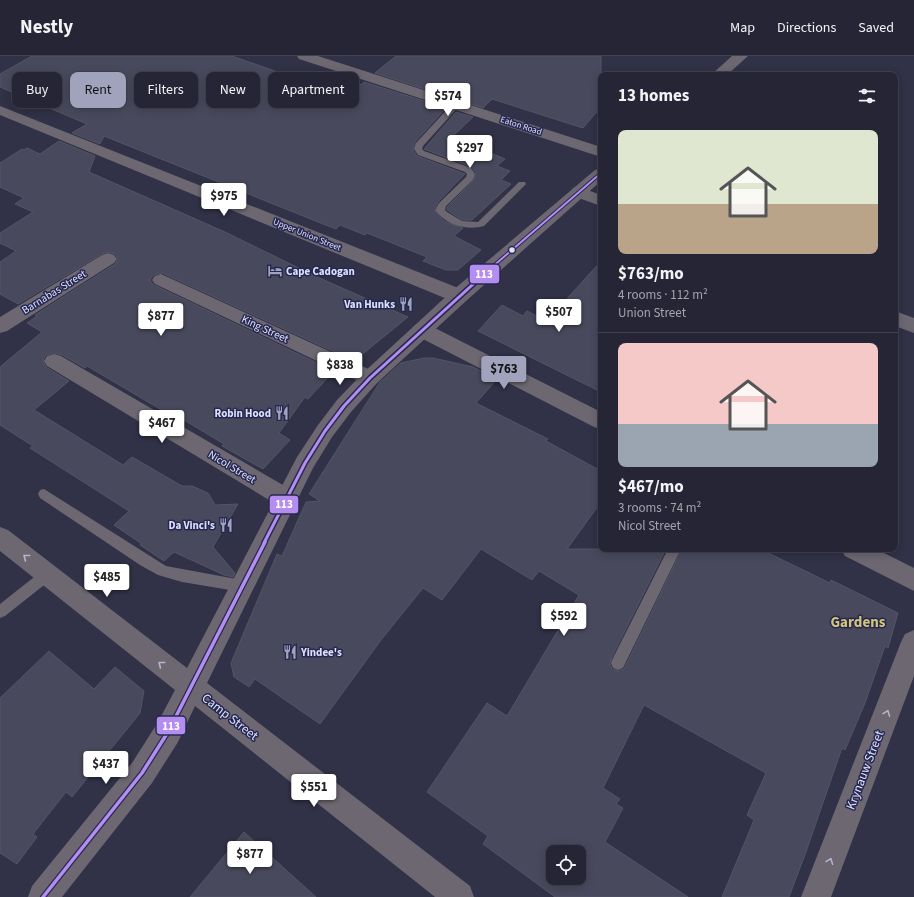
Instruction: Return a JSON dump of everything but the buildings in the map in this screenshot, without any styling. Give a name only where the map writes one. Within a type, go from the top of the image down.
[{"type":"street","name":"Eaton Road","points":[[304,56],[598,151]]},
{"type":"street","points":[[722,72],[741,56]]},
{"type":"street","name":"Upper Union Street","points":[[0,110],[459,296]]},
{"type":"street","points":[[43,897],[142,773],[168,732],[192,688],[286,499],[325,431],[344,406],[370,378],[459,296],[598,176]]},
{"type":"street","points":[[579,192],[598,200]]},
{"type":"street","name":"Barnabas Street","points":[[0,326],[108,258]]},
{"type":"street","name":"King Street","points":[[161,280],[370,378]]},
{"type":"street","points":[[898,319],[914,326]]},
{"type":"street","points":[[422,330],[598,420]]},
{"type":"street","name":"Nicol Street","points":[[54,361],[286,499]]},
{"type":"street","name":"Camp Street","points":[[0,536],[459,897]]},
{"type":"street","points":[[859,552],[914,580]]},
{"type":"street","name":"Krynauw Street","points":[[816,897],[914,642]]},
{"type":"lane","points":[[456,105],[419,145],[418,149],[421,152],[468,170],[471,174],[470,178],[442,205],[440,210],[443,215],[469,226],[481,224],[522,184]]},
{"type":"lane","points":[[44,494],[145,561],[163,571],[182,576],[242,586]]},
{"type":"lane","points":[[618,662],[673,552]]},
{"type":"lane","points":[[0,612],[48,574]]},
{"type":"transit line","name":"113","points":[[43,897],[142,773],[168,732],[305,463],[325,431],[344,406],[370,378],[459,296],[598,176]]},
{"type":"place","name":"Cape Cadogan","points":[[275,271]]},
{"type":"place","name":"Van Hunks","points":[[406,304]]},
{"type":"place","name":"Robin Hood","points":[[282,413]]},
{"type":"place","name":"Da Vinci's","points":[[226,525]]},
{"type":"place","name":"Yindee's","points":[[290,652]]},
{"type":"district","name":"Gardens","points":[[858,622]]}]
